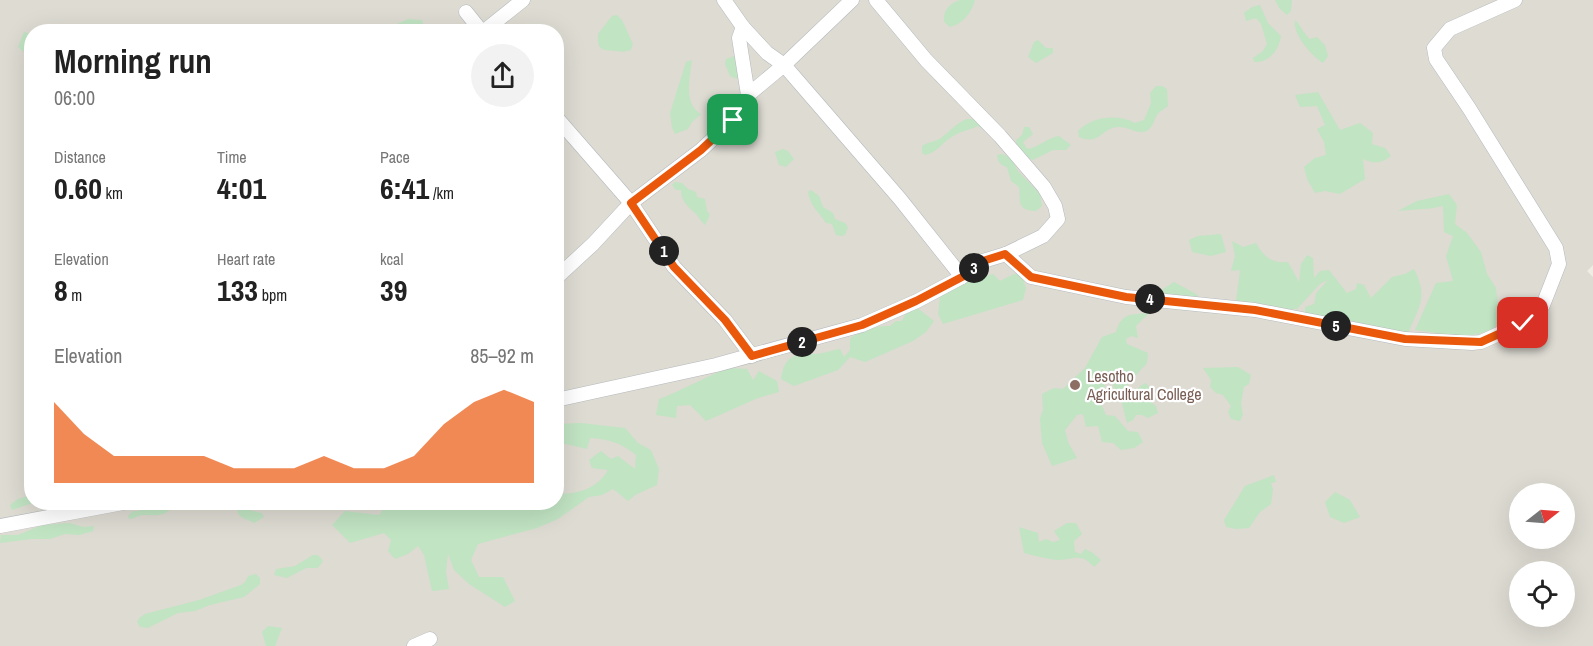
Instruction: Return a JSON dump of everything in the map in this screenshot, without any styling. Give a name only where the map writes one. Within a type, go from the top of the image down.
[{"type":"street","points":[[493,24],[523,0]]},
{"type":"street","points":[[724,0],[743,27],[768,53],[784,65],[900,199],[962,277]]},
{"type":"street","points":[[564,271],[593,244],[631,203],[701,150],[733,120],[748,95],[784,65],[852,0]]},
{"type":"street","points":[[564,398],[752,356],[862,325],[962,277],[983,261],[1005,254],[1042,236],[1058,219],[1055,206],[1044,187],[1022,160],[926,60],[876,0]]},
{"type":"street","points":[[1005,254],[1031,277],[1126,297],[1255,310],[1405,339],[1481,342],[1523,323],[1543,305],[1559,264],[1556,248],[1436,59],[1434,48],[1450,29],[1515,0]]},
{"type":"street","points":[[466,12],[476,24]]},
{"type":"street","points":[[743,27],[739,38],[748,95]]},
{"type":"street","points":[[564,126],[631,203],[674,267],[725,320],[752,356]]},
{"type":"street","points":[[0,526],[85,510]]},
{"type":"street","points":[[414,646],[430,639]]},
{"type":"shaded area","name":"Lesotho Agricultural College","points":[[0,0],[1593,0],[1593,265],[1587,271],[1593,277],[1593,646],[0,646]]},
{"type":"green space","points":[[960,0],[975,0],[966,17],[950,27],[944,22],[946,11],[953,3]]},
{"type":"green space","points":[[1275,0],[1292,0],[1291,11],[1287,15],[1279,8]]},
{"type":"green space","points":[[1260,5],[1268,23],[1281,36],[1278,46],[1269,58],[1254,62],[1253,58],[1263,51],[1267,44],[1261,24],[1256,18],[1246,21],[1244,13]]},
{"type":"green space","points":[[617,15],[622,20],[633,44],[631,50],[622,52],[607,50],[598,44],[598,34],[612,16]]},
{"type":"green space","points":[[408,19],[422,20],[423,24],[397,24]]},
{"type":"green space","points":[[1295,20],[1310,39],[1317,37],[1325,45],[1328,56],[1323,63],[1300,38]]},
{"type":"green space","points":[[24,32],[24,52],[18,47]]},
{"type":"green space","points":[[1038,40],[1046,48],[1053,48],[1053,53],[1036,63],[1028,57],[1034,42]]},
{"type":"green space","points":[[737,55],[740,74],[737,79],[730,76],[725,64],[726,59]]},
{"type":"green space","points":[[692,60],[689,82],[690,97],[695,110],[701,114],[688,129],[675,134],[670,113],[686,62]]},
{"type":"green space","points":[[1156,86],[1167,89],[1168,106],[1158,114],[1147,131],[1140,132],[1118,127],[1096,138],[1079,137],[1078,131],[1098,120],[1121,118],[1135,123],[1144,120],[1151,103],[1150,93]]},
{"type":"green space","points":[[1318,92],[1340,130],[1360,123],[1373,133],[1372,144],[1385,148],[1391,156],[1384,161],[1377,162],[1363,159],[1365,179],[1340,194],[1325,191],[1315,193],[1307,179],[1304,167],[1315,158],[1326,155],[1324,142],[1317,129],[1325,125],[1317,106],[1300,107],[1295,95]]},
{"type":"green space","points":[[967,119],[976,121],[982,129],[978,126],[960,133],[933,152],[925,155],[922,153],[922,146],[941,138]]},
{"type":"green space","points":[[1024,127],[1029,127],[1033,134],[1023,142],[1027,149],[1059,136],[1071,145],[1066,150],[1053,150],[1033,160],[1021,152],[1016,144]]},
{"type":"green space","points":[[783,149],[788,151],[794,159],[786,167],[779,165],[775,152]]},
{"type":"green space","points":[[1002,154],[1011,158],[1018,171],[1040,194],[1042,206],[1036,211],[1022,207],[1019,187],[1011,181],[1007,167],[998,160],[997,155]]},
{"type":"green space","points":[[675,182],[682,183],[688,189],[696,192],[697,197],[705,199],[710,215],[705,225],[684,201],[681,190],[676,190],[672,185]]},
{"type":"green space","points":[[811,190],[819,196],[823,207],[833,213],[835,219],[845,223],[848,227],[845,235],[836,235],[832,224],[826,223],[815,209],[809,197],[808,192]]},
{"type":"green space","points":[[1449,194],[1457,205],[1455,224],[1467,233],[1481,252],[1487,274],[1496,288],[1500,322],[1492,329],[1472,335],[1449,335],[1415,330],[1436,283],[1453,281],[1446,256],[1453,236],[1444,232],[1443,206],[1398,211],[1417,201]]},
{"type":"green space","points":[[1221,234],[1226,252],[1211,256],[1192,252],[1189,240],[1198,236]]},
{"type":"green space","points":[[1232,241],[1243,247],[1256,243],[1269,258],[1277,262],[1288,262],[1299,282],[1301,264],[1307,255],[1313,258],[1314,278],[1320,271],[1329,270],[1347,293],[1356,289],[1357,283],[1364,285],[1371,298],[1392,277],[1414,269],[1421,287],[1419,308],[1408,333],[1305,314],[1305,307],[1314,304],[1316,293],[1328,280],[1320,284],[1297,309],[1264,304],[1250,307],[1236,302],[1240,270],[1231,271],[1235,256]]},
{"type":"green space","points":[[993,274],[1000,281],[1014,274],[1021,274],[1026,288],[1023,300],[943,324],[938,314],[942,280],[964,281]]},
{"type":"green space","points":[[1174,282],[1198,295],[1194,300],[1159,296],[1157,293]]},
{"type":"green space","points":[[916,307],[934,321],[926,332],[913,341],[865,362],[850,357],[838,370],[794,386],[781,379],[785,365],[796,355],[818,354],[840,349],[844,357],[850,350],[850,338],[869,329],[890,326],[896,321],[902,321],[905,315]]},
{"type":"green space","points":[[1149,313],[1136,326],[1138,338],[1131,336],[1126,339],[1127,344],[1148,353],[1147,363],[1120,393],[1114,392],[1113,382],[1104,383],[1106,393],[1095,400],[1102,406],[1106,415],[1115,416],[1128,431],[1138,432],[1143,442],[1134,448],[1121,450],[1113,443],[1102,442],[1098,426],[1086,427],[1083,414],[1077,415],[1065,430],[1068,442],[1077,458],[1052,466],[1042,443],[1040,418],[1043,410],[1042,394],[1054,388],[1063,389],[1085,368],[1102,337],[1116,332],[1124,318]]},
{"type":"green space","points":[[1238,367],[1251,375],[1249,384],[1244,387],[1241,403],[1243,415],[1240,421],[1231,419],[1228,412],[1231,406],[1223,395],[1216,393],[1210,387],[1211,380],[1203,368]]},
{"type":"green space","points":[[728,368],[747,369],[753,380],[759,371],[777,381],[779,392],[758,398],[706,421],[690,405],[677,406],[676,418],[656,415],[659,399]]},
{"type":"green space","points":[[1145,383],[1151,388],[1148,400],[1156,406],[1158,413],[1148,418],[1136,415],[1127,423],[1121,400]]},
{"type":"green space","points":[[581,423],[625,428],[638,443],[651,450],[659,469],[657,485],[635,495],[628,501],[613,489],[602,495],[589,497],[558,519],[537,528],[478,544],[471,560],[479,577],[503,577],[515,601],[505,607],[469,584],[454,570],[448,554],[446,572],[449,589],[432,591],[424,555],[418,546],[408,554],[395,559],[388,551],[391,540],[384,533],[350,543],[332,525],[345,511],[379,515],[383,510],[564,510],[564,494],[593,486],[608,470],[592,468],[589,460],[601,451],[611,459],[618,456],[635,469],[636,455],[614,442],[590,438],[587,449],[564,444],[564,424]]},
{"type":"green space","points":[[1274,475],[1276,482],[1271,483],[1273,489],[1271,504],[1260,512],[1249,528],[1226,527],[1224,520],[1245,486]]},
{"type":"green space","points":[[1335,492],[1350,500],[1360,517],[1344,523],[1330,517],[1325,502]]},
{"type":"green space","points":[[24,497],[24,506],[12,510],[10,505]]},
{"type":"green space","points":[[169,510],[157,515],[141,515],[129,519],[128,516],[133,511]]},
{"type":"green space","points":[[238,510],[248,510],[262,513],[264,517],[254,523],[240,516]]},
{"type":"green space","points":[[69,523],[84,527],[94,526],[93,531],[80,535],[65,534],[50,539],[0,543],[1,535],[18,535],[42,525]]},
{"type":"green space","points":[[1067,523],[1076,523],[1082,534],[1074,541],[1075,552],[1081,554],[1085,549],[1101,560],[1094,567],[1081,558],[1058,560],[1024,553],[1019,527],[1038,533],[1039,542],[1046,539],[1053,542],[1060,540],[1054,531]]},
{"type":"green space","points":[[313,555],[318,555],[323,561],[318,568],[306,568],[287,578],[274,575],[276,569],[295,566]]},
{"type":"green space","points":[[256,574],[260,578],[260,584],[244,597],[195,611],[178,613],[148,628],[140,627],[137,622],[145,614],[199,600],[241,585],[248,576]]},
{"type":"green space","points":[[268,626],[282,628],[275,646],[266,646],[262,632]]},
{"type":"place","name":"Lesotho Agricultural College","points":[[1075,385]]},
{"type":"route","points":[[733,120],[701,150],[631,203],[674,267],[725,320],[752,356],[862,325],[962,277],[983,261],[1005,254],[1031,277],[1126,297],[1255,310],[1405,339],[1481,342],[1523,323]]}]
